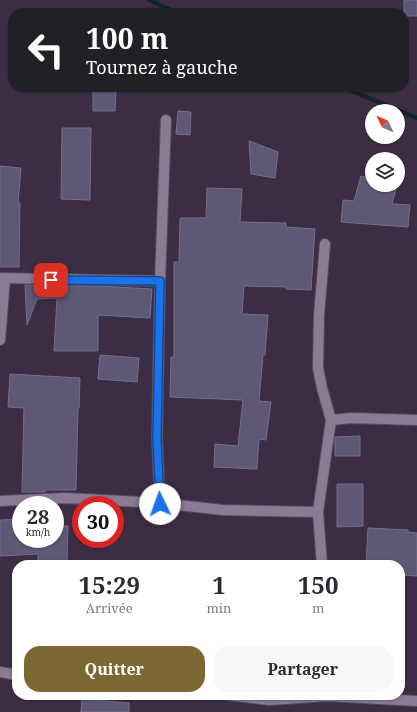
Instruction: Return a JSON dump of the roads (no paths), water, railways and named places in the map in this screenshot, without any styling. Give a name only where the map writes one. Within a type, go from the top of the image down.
[{"type":"street","points":[[160,504],[157,439],[160,281],[166,120]]},
{"type":"street","points":[[322,560],[318,512],[331,420],[318,368],[319,315],[325,244]]},
{"type":"street","points":[[0,340],[2,278],[160,281]]},
{"type":"street","points":[[331,420],[351,418],[417,420]]},
{"type":"street","points":[[0,501],[66,498],[224,510],[318,512]]},
{"type":"street","points":[[0,672],[12,674]]},
{"type":"street","points":[[387,700],[417,702]]},
{"type":"waterway","points":[[149,0],[166,8]]},
{"type":"waterway","points":[[354,92],[417,118]]}]
